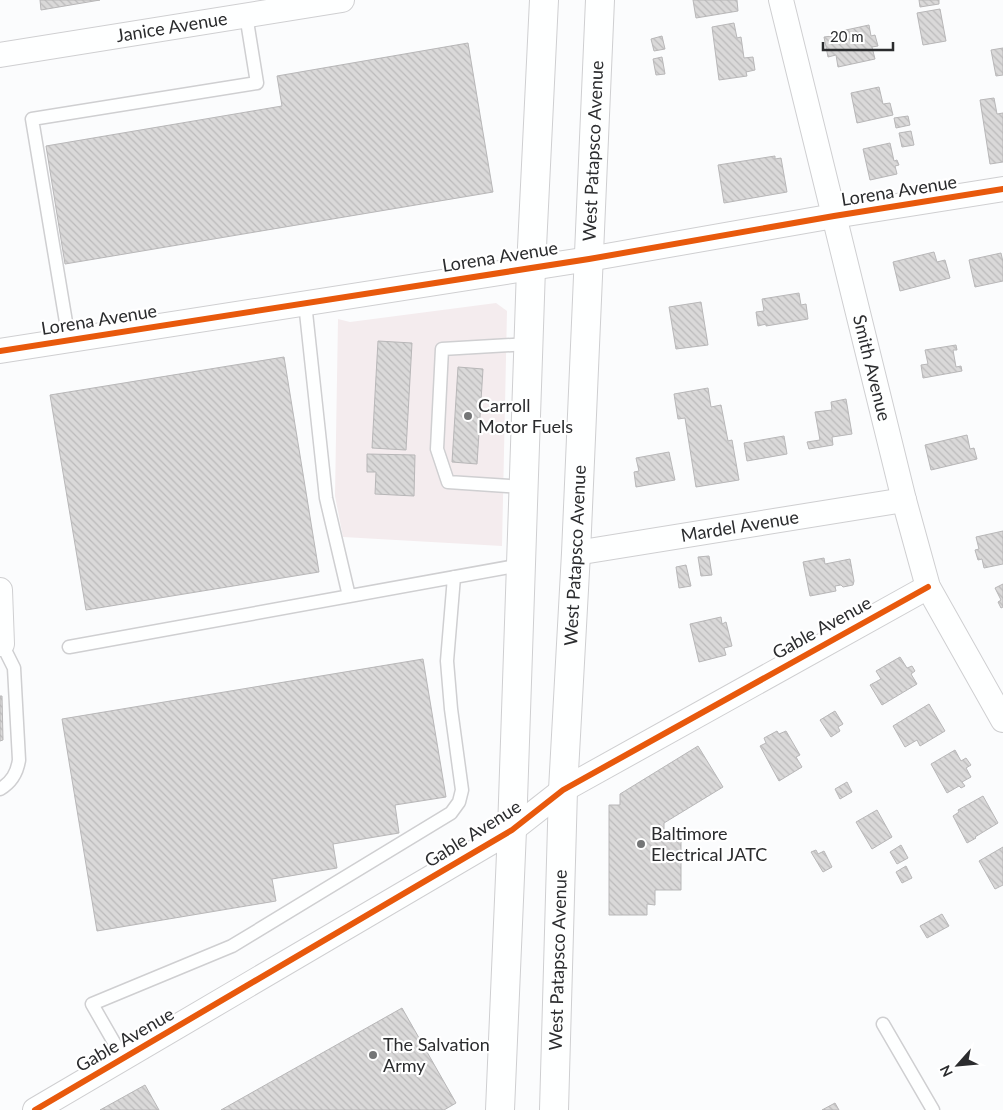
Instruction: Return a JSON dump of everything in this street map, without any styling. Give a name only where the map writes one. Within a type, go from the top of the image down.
[{"type":"main road","points":[[500,1110],[512,830],[531,268],[544,0]]},
{"type":"main road","name":"West Patapsco Avenue","points":[[554,1110],[563,790],[576,553],[600,0]]},
{"type":"street","name":"Janice Avenue","points":[[0,54],[246,15],[279,5],[342,0]]},
{"type":"street","name":"Smith Avenue","points":[[782,0],[904,500],[928,587],[1003,720]]},
{"type":"street","name":"Lorena Avenue","points":[[0,351],[531,268],[1003,189]]},
{"type":"street","name":"Mardel Avenue","points":[[576,553],[904,500]]},
{"type":"street","name":"Gable Avenue","points":[[35,1110],[512,830],[563,790],[928,587]]},
{"type":"street","points":[[0,590],[1,644]]},
{"type":"lane","points":[[70,340],[32,119],[257,83],[246,15]]},
{"type":"lane","points":[[305,303],[326,498],[348,596]]},
{"type":"lane","points":[[523,486],[448,482],[437,449],[442,349],[529,344]]},
{"type":"lane","points":[[69,647],[521,565]]},
{"type":"lane","points":[[123,1058],[92,1004],[232,946],[451,813],[459,802],[462,790],[451,709],[447,661],[454,576]]},
{"type":"lane","points":[[0,789],[10,782],[18,772],[20,760],[14,668],[1,644]]},
{"type":"lane","points":[[883,1024],[932,1110]]},
{"type":"shaded area","points":[[496,303],[507,311],[502,546],[343,537],[335,496],[338,319],[350,322]]},
{"type":"building","points":[[40,0],[100,0],[41,10]]},
{"type":"building","points":[[693,0],[737,0],[738,11],[696,18]]},
{"type":"building","points":[[919,0],[939,0],[939,4],[920,7]]},
{"type":"building","points":[[940,9],[946,41],[923,45],[917,13]]},
{"type":"building","points":[[734,23],[737,38],[741,37],[744,58],[753,57],[755,70],[746,72],[747,76],[719,80],[712,27]]},
{"type":"building","points":[[869,25],[871,36],[875,35],[878,46],[872,47],[875,59],[838,67],[836,55],[828,57],[824,37],[832,36],[832,33]]},
{"type":"building","points":[[662,36],[665,49],[654,51],[651,39]]},
{"type":"building","points":[[468,43],[493,192],[65,264],[46,146],[282,106],[277,76]]},
{"type":"building","points":[[1003,48],[1003,75],[996,76],[991,50]]},
{"type":"building","points":[[662,57],[665,74],[656,75],[653,59]]},
{"type":"building","points":[[879,87],[883,104],[890,103],[893,115],[857,123],[851,93]]},
{"type":"building","points":[[994,98],[997,114],[1003,113],[1003,162],[990,164],[980,100]]},
{"type":"building","points":[[908,116],[910,125],[896,128],[894,118]]},
{"type":"building","points":[[911,131],[914,145],[902,147],[899,133]]},
{"type":"building","points":[[890,143],[894,161],[897,160],[899,165],[895,166],[897,174],[870,180],[863,149]]},
{"type":"building","points":[[775,156],[775,159],[781,158],[787,192],[724,203],[718,165]]},
{"type":"building","points":[[934,252],[937,262],[945,260],[950,278],[900,291],[893,262]]},
{"type":"building","points":[[1001,253],[1003,281],[975,287],[969,260]]},
{"type":"building","points":[[799,293],[801,305],[806,304],[808,319],[758,326],[756,312],[764,311],[762,299]]},
{"type":"building","points":[[701,302],[708,345],[676,349],[669,307]]},
{"type":"building","points":[[378,341],[412,343],[406,450],[372,448]]},
{"type":"building","points":[[956,345],[957,350],[953,350],[956,367],[961,366],[962,371],[923,378],[921,365],[928,364],[925,350]]},
{"type":"building","points":[[284,357],[319,572],[86,610],[50,395]]},
{"type":"building","name":"Carroll Motor Fuels","points":[[458,367],[483,369],[477,464],[452,462]]},
{"type":"building","points":[[708,388],[711,407],[721,405],[728,441],[732,440],[739,480],[696,487],[685,418],[678,419],[674,394]]},
{"type":"building","points":[[846,399],[852,434],[832,437],[833,445],[809,449],[807,442],[820,440],[815,412],[832,410],[831,402]]},
{"type":"building","points":[[967,435],[970,449],[974,448],[977,459],[931,470],[925,445]]},
{"type":"building","points":[[784,436],[787,454],[747,461],[744,443]]},
{"type":"building","points":[[669,452],[675,480],[636,487],[634,472],[639,471],[636,458]]},
{"type":"building","points":[[367,454],[415,455],[414,496],[375,494],[376,472],[367,472]]},
{"type":"building","points":[[1003,531],[1003,564],[984,568],[982,559],[978,560],[975,550],[979,549],[976,537]]},
{"type":"building","points":[[709,556],[712,575],[701,576],[698,557]]},
{"type":"building","points":[[824,558],[825,564],[850,559],[853,585],[835,586],[836,591],[810,596],[803,562]]},
{"type":"building","points":[[686,565],[691,586],[679,588],[676,567]]},
{"type":"building","points":[[1003,584],[1003,607],[1001,608],[998,602],[1001,600],[995,588]]},
{"type":"building","points":[[721,617],[722,624],[726,622],[732,646],[724,648],[726,655],[699,662],[690,624]]},
{"type":"building","points":[[900,657],[907,668],[912,666],[915,671],[911,674],[917,684],[882,705],[870,685],[881,679],[876,671]]},
{"type":"building","points":[[423,659],[446,797],[395,805],[399,833],[333,844],[337,868],[272,879],[276,901],[97,931],[62,719]]},
{"type":"building","points":[[0,696],[2,696],[3,740],[0,741]]},
{"type":"building","points":[[929,704],[945,731],[920,746],[917,740],[905,747],[893,726]]},
{"type":"building","points":[[835,711],[843,724],[838,727],[840,731],[831,737],[820,720]]},
{"type":"building","points":[[777,731],[779,734],[786,731],[800,755],[796,757],[802,767],[779,781],[760,746],[766,743],[764,738]]},
{"type":"building","points":[[698,746],[723,787],[664,823],[664,830],[681,830],[681,890],[655,890],[655,905],[647,904],[647,915],[609,915],[609,805],[620,805],[620,794]]},
{"type":"building","points":[[955,750],[961,761],[966,758],[971,765],[966,768],[971,777],[962,782],[965,786],[961,788],[959,786],[947,793],[931,764]]},
{"type":"building","points":[[847,782],[852,792],[840,799],[835,789]]},
{"type":"building","points":[[983,796],[998,823],[967,843],[953,816],[959,812],[958,810]]},
{"type":"building","points":[[877,810],[892,837],[872,849],[856,822]]},
{"type":"building","points":[[901,845],[908,858],[897,864],[890,852]]},
{"type":"building","points":[[1003,847],[1003,885],[995,889],[979,861]]},
{"type":"building","points":[[816,850],[818,854],[824,851],[832,867],[823,872],[811,852]]},
{"type":"building","points":[[906,866],[912,878],[902,883],[896,872]]},
{"type":"building","points":[[942,914],[949,926],[927,938],[920,926]]},
{"type":"building","name":"The Salvation Army","points":[[402,1008],[456,1103],[444,1110],[221,1110]]},
{"type":"building","points":[[145,1085],[159,1110],[100,1110]]},
{"type":"building","points":[[835,1103],[839,1110],[822,1110]]},
{"type":"cycle path","points":[[0,351],[589,259],[834,216],[1003,189]]},
{"type":"cycle path","points":[[35,1110],[512,830],[563,790],[928,587]]},
{"type":"place","name":"Carroll Motor Fuels","points":[[468,416]]},
{"type":"place","name":"Baltimore Electrical JATC","points":[[641,844]]},
{"type":"place","name":"The Salvation Army","points":[[373,1055]]}]
